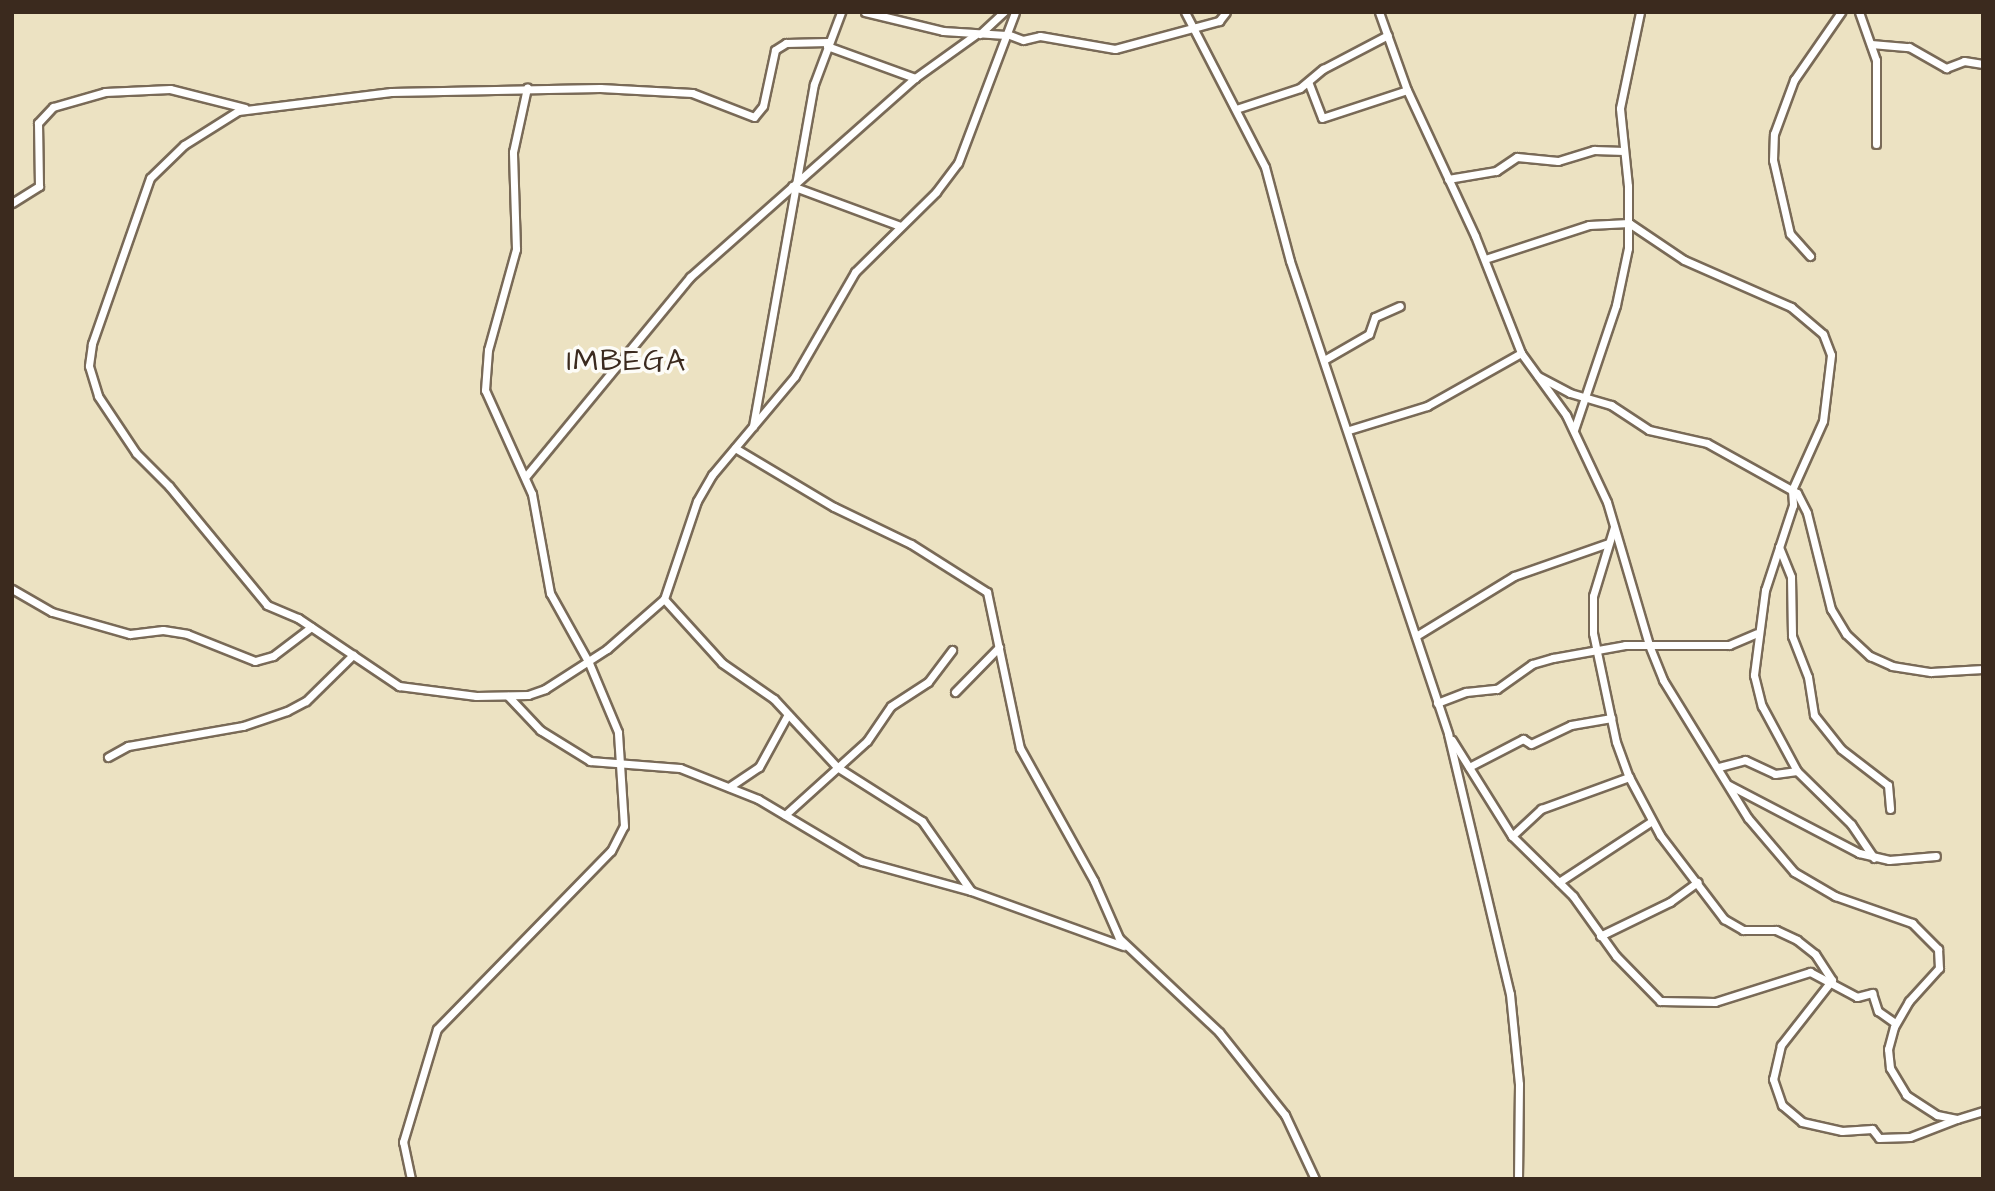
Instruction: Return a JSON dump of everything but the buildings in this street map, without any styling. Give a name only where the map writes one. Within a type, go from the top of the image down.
[{"type":"street","points":[[526,476],[675,293],[793,187],[798,178],[814,84],[841,12]]},
{"type":"street","points":[[865,12],[977,35],[1007,35],[1023,40],[1045,37],[1108,50],[1144,45],[1191,26],[1219,21],[1226,12]]},
{"type":"street","points":[[798,178],[915,78],[977,35],[1004,12]]},
{"type":"street","points":[[245,108],[184,145],[150,178],[99,322],[89,366],[98,396],[123,435],[212,537],[254,594],[311,627],[384,678],[413,690],[508,696],[545,689],[589,663],[664,598],[697,501],[735,448],[795,376],[855,272],[936,192],[958,163],[1015,12]]},
{"type":"street","points":[[1185,12],[1265,167],[1324,360],[1448,734],[1510,994],[1520,1084],[1518,1179]]},
{"type":"street","points":[[1379,12],[1407,90],[1485,259],[1521,353],[1574,430],[1615,526],[1648,645],[1685,718],[1719,767],[1748,818],[1794,872],[1835,896],[1912,923],[1938,949],[1939,968],[1895,1023],[1888,1049],[1893,1079],[1924,1109],[1957,1119]]},
{"type":"street","points":[[1574,430],[1620,290],[1629,223],[1620,108],[1640,12]]},
{"type":"street","points":[[1810,256],[1796,244],[1788,227],[1773,160],[1774,134],[1794,80],[1841,12]]},
{"type":"street","points":[[1859,12],[1878,72],[1877,144]]},
{"type":"street","points":[[1236,109],[1308,84],[1323,69],[1388,35]]},
{"type":"street","points":[[12,203],[39,186],[38,122],[53,107],[105,92],[170,89],[245,108],[391,92],[527,88],[692,93],[754,117],[763,106],[771,59],[778,48],[791,42],[828,44],[915,78]]},
{"type":"street","points":[[1871,44],[1909,47],[1946,68],[1964,61],[1983,64]]},
{"type":"street","points":[[1308,84],[1322,118],[1407,90]]},
{"type":"street","points":[[411,1179],[403,1142],[432,1037],[618,842],[624,825],[618,732],[589,663],[546,582],[541,532],[526,476],[489,401],[485,377],[516,249],[513,152],[527,88]]},
{"type":"street","points":[[1448,179],[1496,171],[1517,157],[1558,161],[1594,150],[1624,152]]},
{"type":"street","points":[[793,187],[900,226]]},
{"type":"street","points":[[751,430],[793,187]]},
{"type":"street","points":[[1485,259],[1589,225],[1629,223],[1684,260],[1791,307],[1823,334],[1831,355],[1823,421],[1793,489],[1793,501],[1757,633],[1754,663],[1759,697],[1797,771],[1851,824],[1874,858]]},
{"type":"street","points":[[1324,360],[1369,334],[1373,319],[1400,306]]},
{"type":"street","points":[[1349,430],[1427,406],[1521,353]]},
{"type":"street","points":[[1534,373],[1585,397],[1611,405],[1649,430],[1707,443],[1793,489],[1804,503],[1830,609],[1861,650],[1881,662],[1904,668],[1943,673],[1983,669]]},
{"type":"street","points":[[735,448],[834,508],[975,581],[989,597],[1020,748],[1094,881],[1123,946]]},
{"type":"street","points":[[1615,526],[1593,596],[1595,650],[1611,718],[1629,777],[1652,821],[1729,923],[1743,930],[1776,930],[1797,940],[1815,954],[1832,980]]},
{"type":"street","points":[[1416,636],[1514,576],[1608,543]]},
{"type":"street","points":[[1779,547],[1791,577],[1792,635],[1808,677],[1814,716],[1841,748],[1888,786],[1890,809]]},
{"type":"street","points":[[12,589],[52,612],[130,634],[179,632],[255,661],[273,656],[311,627]]},
{"type":"street","points":[[664,598],[722,663],[788,714],[837,767],[922,821],[971,891]]},
{"type":"street","points":[[1437,703],[1466,692],[1497,689],[1542,660],[1595,650],[1648,645],[1729,645],[1757,633]]},
{"type":"street","points":[[956,692],[999,647]]},
{"type":"street","points":[[785,815],[867,741],[891,706],[928,682],[952,650]]},
{"type":"street","points":[[108,757],[128,746],[243,726],[287,711],[306,701],[354,655]]},
{"type":"street","points":[[508,696],[559,744],[590,761],[619,766],[668,765],[729,787],[785,815],[862,861],[971,891],[1123,946],[1219,1032],[1285,1115],[1315,1179]]},
{"type":"street","points":[[729,787],[759,767],[788,714]]},
{"type":"street","points":[[1469,767],[1523,739],[1531,744],[1572,726],[1611,718]]},
{"type":"street","points":[[1448,734],[1512,836],[1559,882],[1640,985],[1660,1001],[1674,1003],[1739,997],[1804,972],[1832,980],[1857,997],[1874,993],[1878,1011],[1895,1023]]},
{"type":"street","points":[[1719,767],[1745,760],[1775,774],[1797,771]]},
{"type":"street","points":[[1512,836],[1541,809],[1629,777]]},
{"type":"street","points":[[1728,785],[1843,847],[1874,858],[1936,856]]},
{"type":"street","points":[[1559,882],[1652,821]]},
{"type":"street","points":[[1600,936],[1656,910],[1698,883]]},
{"type":"street","points":[[1832,980],[1781,1045],[1773,1079],[1785,1111],[1821,1128],[1872,1129],[1879,1138],[1910,1136],[1983,1111]]},
{"type":"district","name":"IMBEGA","points":[[627,361]]}]
